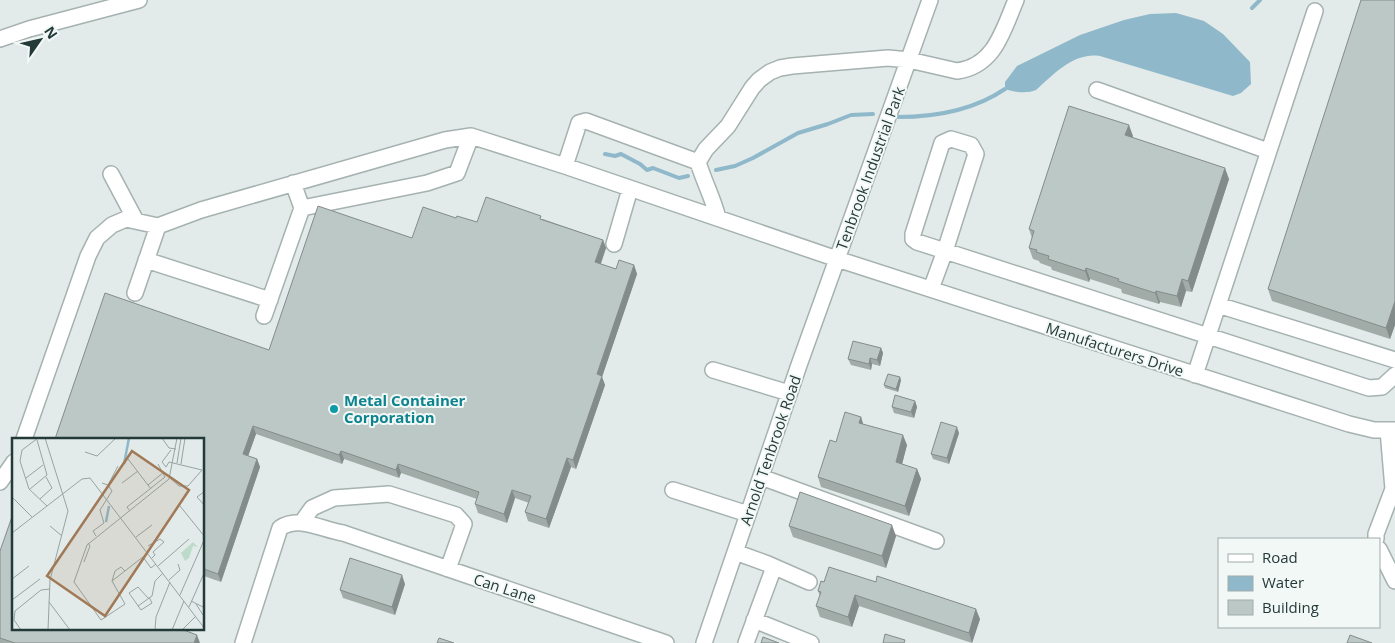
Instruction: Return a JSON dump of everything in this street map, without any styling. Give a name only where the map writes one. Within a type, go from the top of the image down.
[{"type":"street","points":[[0,39],[30,29],[139,0]]},
{"type":"street","name":"Tenbrook Industrial Park","points":[[471,136],[838,258],[930,0]]},
{"type":"street","points":[[718,218],[698,162],[706,148],[728,126],[752,88],[770,72],[792,66],[888,58],[964,70],[986,59],[996,45],[1016,0]]},
{"type":"street","points":[[1195,375],[1315,11]]},
{"type":"street","points":[[1097,90],[1268,152]]},
{"type":"street","points":[[565,166],[578,123],[586,121],[698,162]]},
{"type":"street","points":[[24,438],[88,256],[97,238],[112,225],[126,219],[158,226],[201,210],[293,182],[445,140],[471,136],[457,173],[427,183],[302,208]]},
{"type":"street","points":[[931,289],[945,251],[976,154],[971,146],[951,139],[942,143],[913,234],[913,239],[917,242],[945,251],[1369,388],[1382,387],[1395,375]]},
{"type":"street","points":[[111,174],[136,221]]},
{"type":"street","points":[[264,316],[302,208],[293,182]]},
{"type":"street","points":[[614,244],[630,189]]},
{"type":"street","points":[[135,293],[158,226]]},
{"type":"street","name":"Manufacturers Drive","points":[[838,258],[1357,427],[1392,430]]},
{"type":"street","name":"Arnold Tenbrook Road","points":[[704,643],[838,258]]},
{"type":"street","points":[[146,260],[270,300]]},
{"type":"street","points":[[1218,305],[1395,360]]},
{"type":"street","points":[[713,370],[790,393]]},
{"type":"street","points":[[1376,538],[1392,489],[1392,430]]},
{"type":"street","points":[[0,482],[12,465]]},
{"type":"street","points":[[762,477],[936,540]]},
{"type":"street","points":[[673,490],[748,514]]},
{"type":"street","points":[[243,643],[280,528],[289,522],[302,522],[312,508],[334,498],[389,494],[456,515],[464,524],[448,569]]},
{"type":"street","name":"Can Lane","points":[[302,522],[343,533],[448,569],[645,640],[666,643]]},
{"type":"street","points":[[1380,551],[1395,581]]},
{"type":"street","points":[[735,552],[809,582]]},
{"type":"street","points":[[746,643],[774,567]]},
{"type":"street","points":[[754,620],[811,643]]},
{"type":"water","points":[[1176,13],[1204,21],[1223,34],[1250,62],[1251,84],[1241,93],[1233,96],[1100,56],[1091,56],[1073,61],[1050,77],[1036,90],[1021,92],[1005,89],[1005,82],[1017,66],[1080,35],[1124,20],[1150,14]]},
{"type":"building","points":[[1361,0],[1395,0],[1395,301],[1386,328],[1268,289]]},
{"type":"building","points":[[1069,106],[1129,125],[1125,135],[1225,168],[1188,281],[1182,279],[1177,296],[1156,291],[1155,293],[1086,268],[1085,271],[1048,259],[1049,256],[1029,248],[1034,231],[1029,229]]},
{"type":"building","name":"Metal Container Corporation","points":[[486,197],[541,216],[540,219],[603,240],[595,262],[616,269],[619,260],[634,265],[597,374],[602,376],[573,460],[567,458],[546,519],[525,512],[531,496],[512,490],[504,514],[475,504],[479,492],[398,464],[396,470],[341,451],[339,455],[253,426],[243,454],[257,459],[218,574],[205,569],[205,438],[55,438],[105,293],[269,350],[318,206],[412,238],[423,207],[456,218],[457,216],[477,222]]},
{"type":"building","points":[[853,341],[881,348],[877,360],[870,358],[869,364],[848,359]]},
{"type":"building","points":[[888,374],[900,377],[896,389],[884,385]]},
{"type":"building","points":[[895,395],[915,401],[911,412],[892,407]]},
{"type":"building","points":[[845,412],[861,417],[859,423],[903,435],[896,462],[917,469],[905,506],[818,477],[830,440],[836,442]]},
{"type":"building","points":[[941,422],[957,427],[947,458],[931,454]]},
{"type":"building","points":[[800,492],[892,525],[882,556],[789,526]]},
{"type":"building","points":[[12,517],[12,630],[184,630],[197,635],[194,643],[15,643],[0,638],[0,551]]},
{"type":"building","points":[[350,558],[402,575],[392,607],[340,590]]},
{"type":"building","points":[[829,567],[876,582],[877,576],[976,609],[969,633],[855,595],[848,617],[816,606],[821,592],[818,591],[821,581],[824,582]]},
{"type":"building","points":[[885,634],[905,640],[904,643],[883,643]]},
{"type":"building","points":[[1350,635],[1372,643],[1347,643]]},
{"type":"building","points":[[763,637],[779,643],[761,643]]},
{"type":"building","points":[[439,638],[454,643],[437,643]]},
{"type":"waterway","points":[[1252,8],[1260,0]]},
{"type":"waterway","points":[[898,117],[926,116],[954,111],[980,102],[1005,89]]},
{"type":"waterway","points":[[716,170],[735,166],[753,158],[798,133],[851,115],[873,114]]},
{"type":"waterway","points":[[605,154],[615,156],[621,154],[647,170],[653,168],[679,178],[688,176]]},
{"type":"place","name":"Metal Container Corporation","points":[[334,409]]}]
